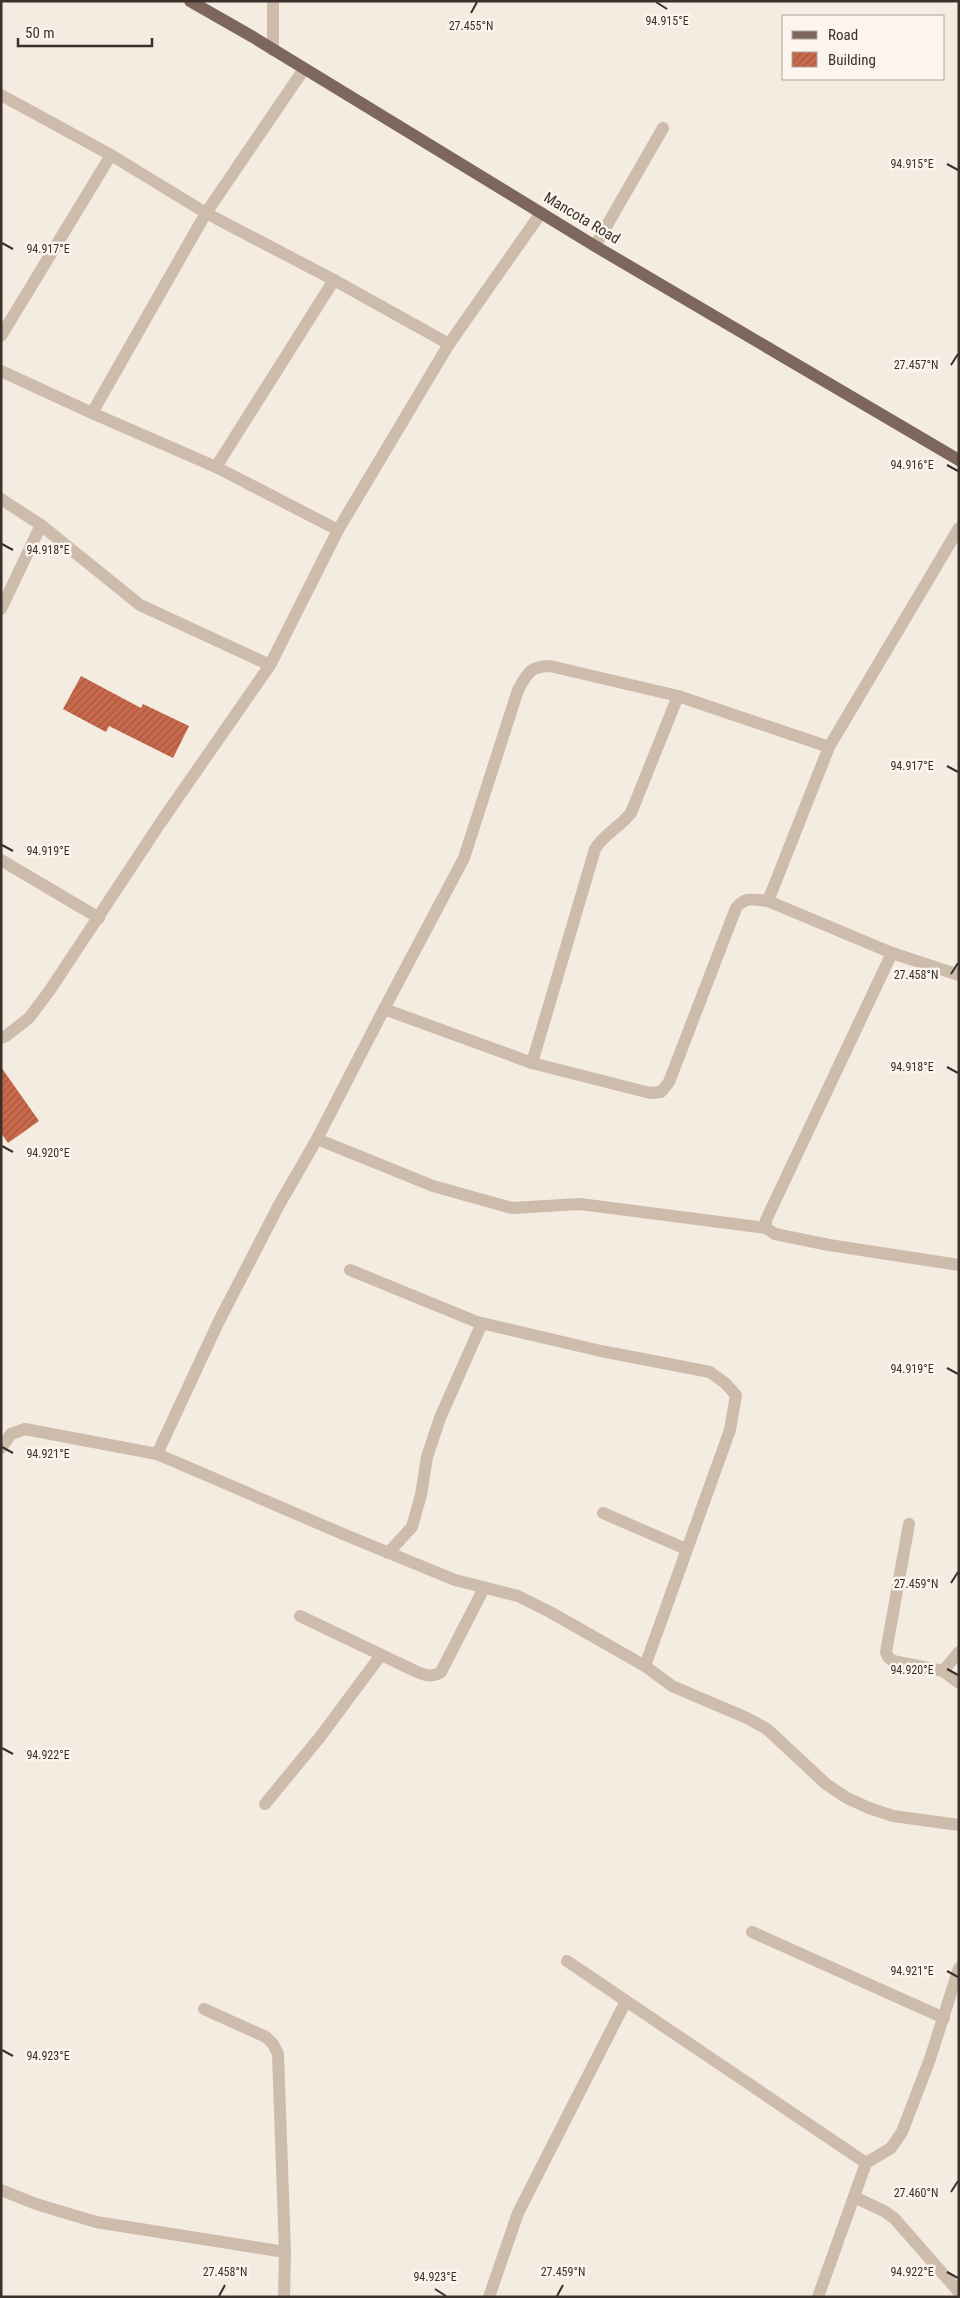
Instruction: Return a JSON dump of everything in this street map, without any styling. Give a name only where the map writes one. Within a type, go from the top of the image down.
[{"type":"main road","name":"Mancota Road","points":[[190,1],[596,246],[959,460]]},
{"type":"street","points":[[273,1],[273,50]]},
{"type":"street","points":[[92,413],[206,213],[304,69]]},
{"type":"street","points":[[1,110],[5,97],[110,155],[206,213],[334,280],[449,344]]},
{"type":"street","points":[[596,246],[662,128]]},
{"type":"street","points":[[1,336],[110,155]]},
{"type":"street","points":[[1,1038],[29,1018],[50,990],[270,665],[338,530],[449,344],[541,213]]},
{"type":"street","points":[[216,467],[334,280]]},
{"type":"street","points":[[1,371],[216,467],[338,530]]},
{"type":"street","points":[[1,499],[41,525],[140,605],[270,665]]},
{"type":"street","points":[[1,609],[41,525]]},
{"type":"street","points":[[768,902],[829,747],[959,528]]},
{"type":"street","points":[[157,1454],[218,1324],[464,858],[518,690],[527,674],[538,666],[550,666],[678,696],[829,747]]},
{"type":"street","points":[[532,1063],[595,849],[601,839],[621,825],[631,813],[678,696]]},
{"type":"street","points":[[1,860],[98,918]]},
{"type":"street","points":[[384,1009],[532,1063],[650,1093],[661,1092],[669,1082],[736,908],[741,902],[748,899],[768,902],[892,953],[959,975]]},
{"type":"street","points":[[766,1228],[766,1220],[892,953]]},
{"type":"street","points":[[317,1139],[433,1186],[512,1208],[580,1204],[766,1228],[775,1234],[828,1245],[959,1265]]},
{"type":"street","points":[[350,1270],[482,1323],[602,1351],[710,1372],[726,1383],[736,1395],[730,1430],[645,1666]]},
{"type":"street","points":[[388,1553],[412,1527],[421,1495],[427,1458],[440,1418],[482,1323]]},
{"type":"street","points":[[1,1448],[11,1434],[25,1429],[157,1454],[455,1580],[518,1596],[645,1666],[672,1686],[747,1718],[767,1730],[826,1784],[847,1798],[893,1816],[959,1824]]},
{"type":"street","points":[[603,1514],[686,1549]]},
{"type":"street","points":[[909,1524],[886,1652],[893,1661],[943,1671],[959,1683]]},
{"type":"street","points":[[300,1616],[424,1675],[435,1676],[441,1672],[484,1588]]},
{"type":"street","points":[[943,1671],[959,1652]]},
{"type":"street","points":[[265,1804],[320,1737],[381,1655]]},
{"type":"street","points":[[752,1932],[944,2018]]},
{"type":"street","points":[[567,1961],[866,2163]]},
{"type":"street","points":[[818,2297],[866,2163],[891,2148],[902,2132],[944,2018],[959,1968]]},
{"type":"street","points":[[490,2297],[518,2214],[626,2001]]},
{"type":"street","points":[[204,2009],[266,2037],[274,2044],[278,2054],[285,2252],[284,2297]]},
{"type":"street","points":[[1,2190],[36,2204],[96,2222],[285,2252]]},
{"type":"street","points":[[854,2197],[884,2211],[894,2218],[959,2292]]},
{"type":"building","points":[[81,676],[141,708],[143,704],[189,726],[173,758],[109,726],[106,732],[63,709]]},
{"type":"building","points":[[1,1067],[39,1121],[8,1143],[1,1133]]}]
